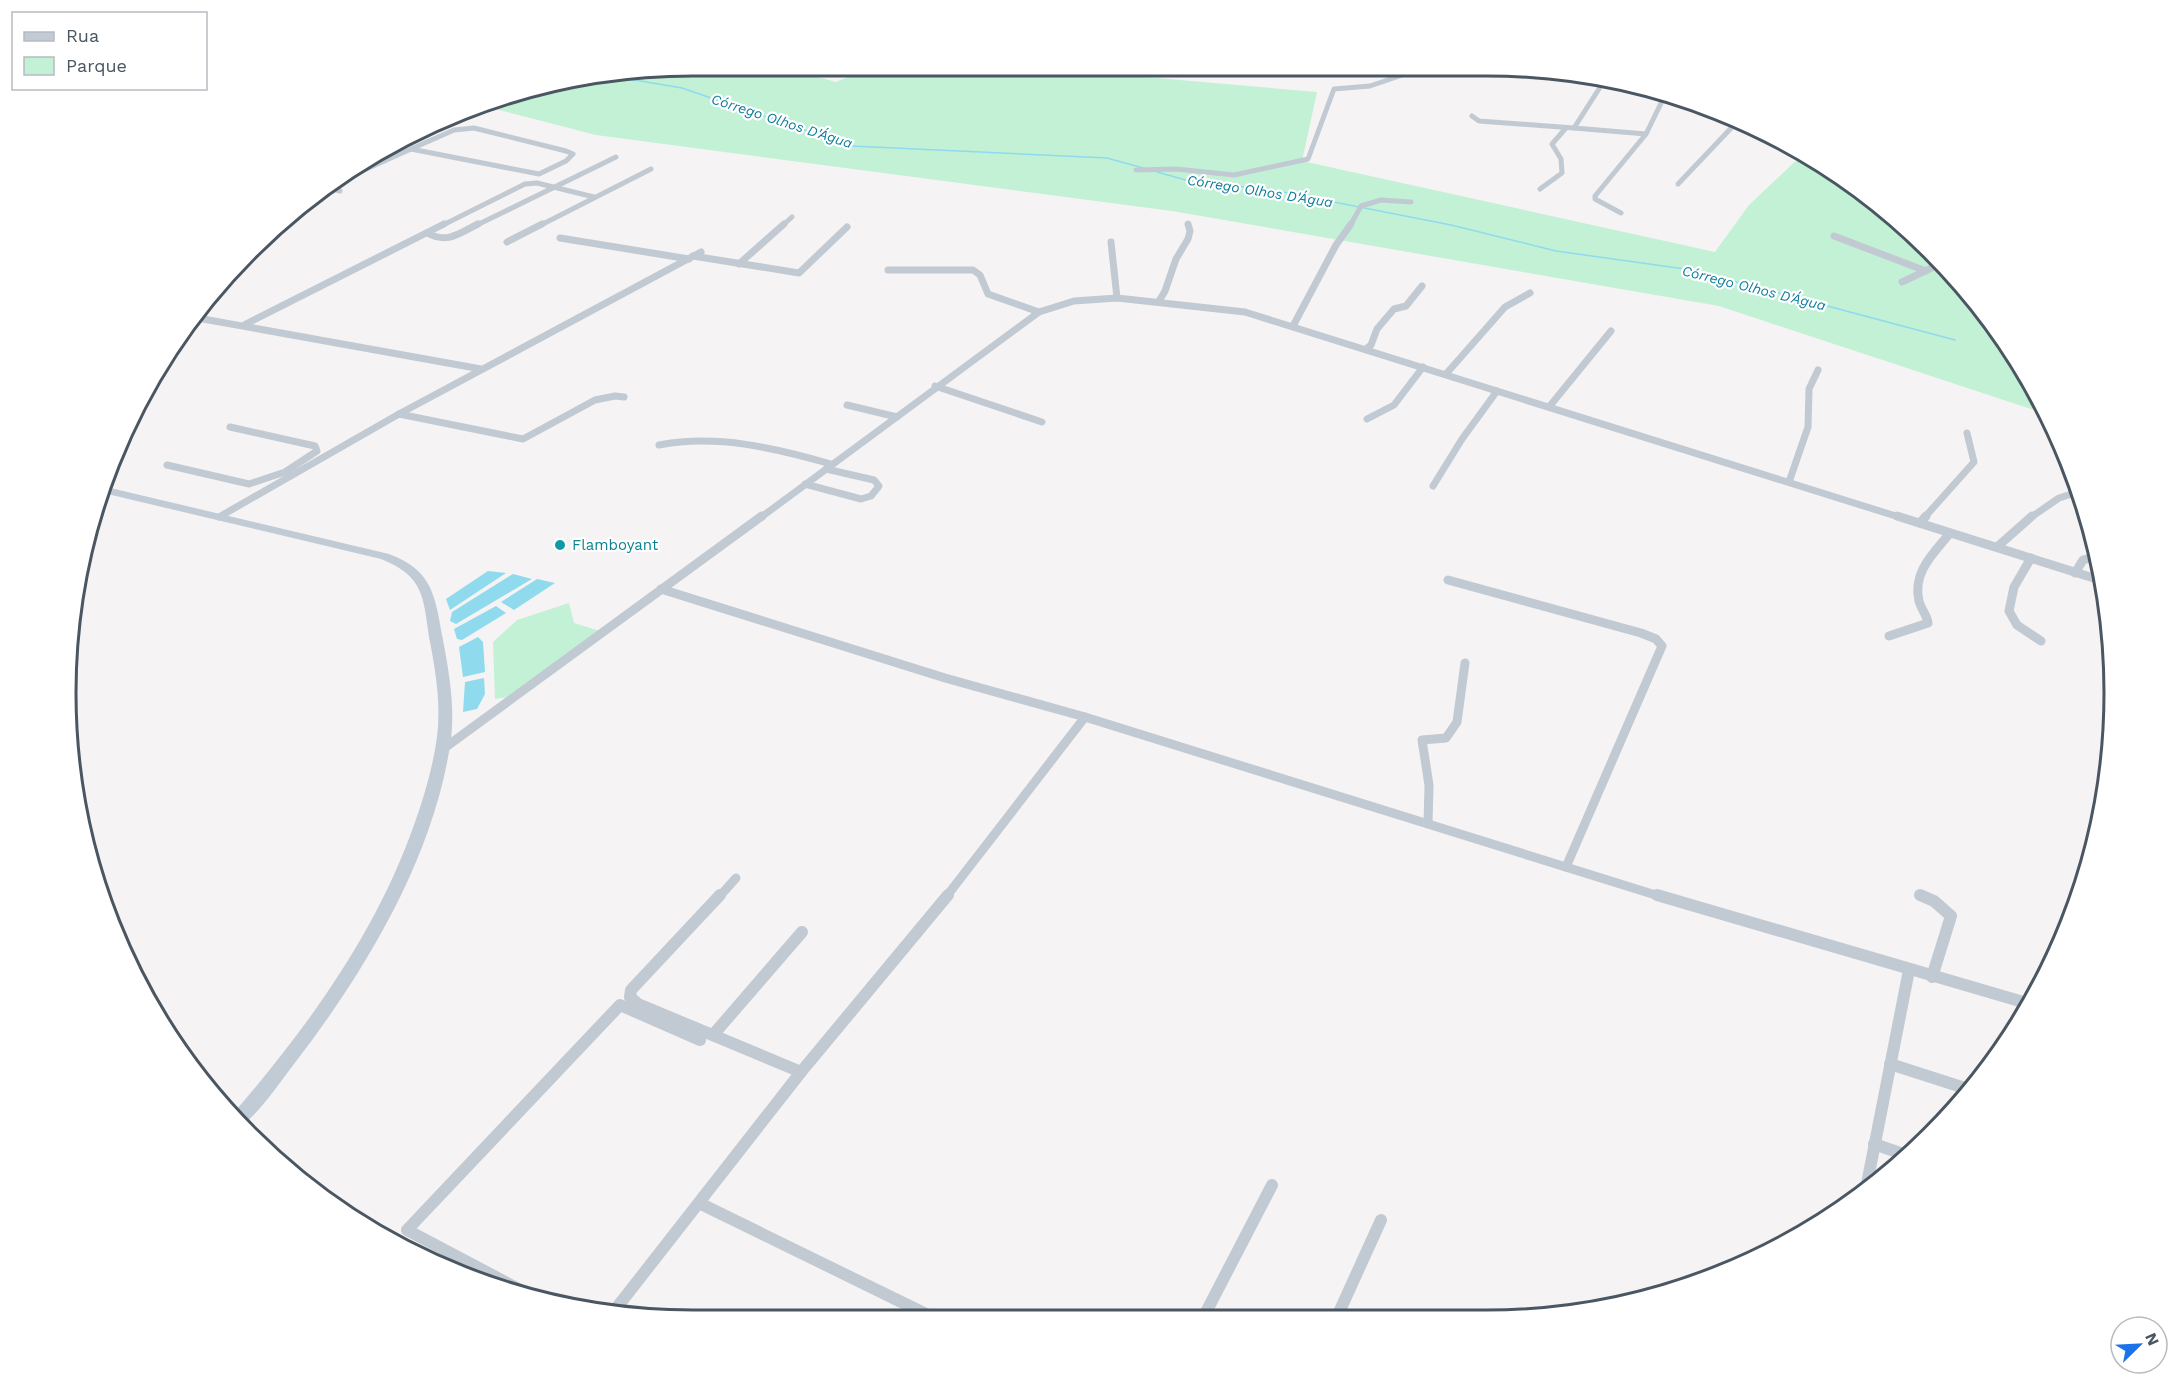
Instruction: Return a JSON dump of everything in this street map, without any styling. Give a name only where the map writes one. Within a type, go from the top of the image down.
[{"type":"street","points":[[1136,170],[1176,169],[1234,175],[1308,159],[1334,88],[1370,86],[1399,76]]},
{"type":"street","points":[[1574,128],[1600,87]]},
{"type":"street","points":[[1621,213],[1595,197],[1646,134],[1662,102]]},
{"type":"street","points":[[1472,116],[1481,121],[1646,134]]},
{"type":"street","points":[[1678,184],[1732,127]]},
{"type":"street","points":[[374,166],[411,149],[454,130],[470,128],[573,154],[566,161],[539,174],[411,149]]},
{"type":"street","points":[[1540,189],[1562,173],[1563,164],[1552,144],[1566,128]]},
{"type":"street","points":[[427,233],[439,239],[450,238],[616,157]]},
{"type":"street","points":[[507,242],[651,169]]},
{"type":"street","points":[[244,326],[525,184],[536,182],[594,197]]},
{"type":"street","points":[[1293,326],[1330,255],[1361,206],[1376,201],[1411,202]]},
{"type":"street","points":[[739,264],[792,217]]},
{"type":"street","points":[[1159,301],[1176,260],[1188,239],[1190,231],[1188,224]]},
{"type":"street","points":[[560,238],[799,273],[847,227]]},
{"type":"street","points":[[1834,236],[1926,271]]},
{"type":"street","points":[[1111,242],[1117,298]]},
{"type":"street","points":[[219,517],[399,414],[701,252]]},
{"type":"street","points":[[1902,282],[1933,267]]},
{"type":"street","points":[[888,270],[973,270],[980,275],[988,294],[1039,312]]},
{"type":"street","points":[[1366,349],[1371,345],[1377,329],[1394,309],[1406,306],[1422,286]]},
{"type":"street","points":[[1446,374],[1505,307],[1530,293]]},
{"type":"street","points":[[443,749],[558,667],[897,417],[935,386],[1039,312],[1074,301],[1117,298],[1245,312],[2094,579]]},
{"type":"street","points":[[203,319],[481,369]]},
{"type":"street","points":[[1549,407],[1611,331]]},
{"type":"street","points":[[1366,419],[1394,405],[1423,367]]},
{"type":"street","points":[[1789,482],[1808,427],[1809,388],[1818,370]]},
{"type":"street","points":[[935,386],[1042,422]]},
{"type":"street","points":[[1433,486],[1462,439],[1497,391]]},
{"type":"street","points":[[399,414],[523,439],[595,400],[615,396],[624,397]]},
{"type":"street","points":[[847,405],[897,417]]},
{"type":"street","points":[[167,465],[249,484],[269,479],[317,451],[315,446],[230,427]]},
{"type":"street","points":[[1920,524],[1974,462],[1967,433]]},
{"type":"street","points":[[659,445],[686,440],[724,441],[799,455],[874,480],[879,486],[871,496],[861,499],[805,484]]},
{"type":"street","points":[[293,466],[303,469]]},
{"type":"street","points":[[110,491],[376,555],[406,566],[418,574],[430,604],[446,708],[443,749],[409,863],[358,959],[314,1024],[243,1114]]},
{"type":"street","points":[[1997,547],[2022,524],[2057,501],[2072,495]]},
{"type":"street","points":[[1890,636],[1928,623],[1928,618],[1919,601],[1917,578],[1921,566],[1950,533]]},
{"type":"street","points":[[2031,558],[2013,590],[2008,609],[2012,620],[2041,641]]},
{"type":"street","points":[[2075,573],[2083,560],[2089,558]]},
{"type":"street","points":[[1448,580],[1641,633],[1656,639],[1662,646],[1566,867]]},
{"type":"street","points":[[661,589],[945,678],[1085,717],[1566,867],[2022,1002]]},
{"type":"street","points":[[1428,824],[1428,785],[1422,740],[1446,738],[1457,722],[1465,663]]},
{"type":"street","points":[[618,1306],[801,1072],[916,936],[1085,717]]},
{"type":"street","points":[[736,878],[630,993],[630,998],[639,1004],[801,1072]]},
{"type":"street","points":[[1920,895],[1934,901],[1952,916],[1932,977]]},
{"type":"street","points":[[713,1035],[802,932]]},
{"type":"street","points":[[1868,1179],[1910,970]]},
{"type":"street","points":[[501,1280],[407,1230],[620,1005],[700,1040]]},
{"type":"street","points":[[1890,1064],[1962,1087]]},
{"type":"street","points":[[1874,1144],[1899,1153]]},
{"type":"street","points":[[1207,1310],[1272,1185]]},
{"type":"street","points":[[699,1203],[840,1269],[861,1284],[917,1310]]},
{"type":"street","points":[[1340,1310],[1381,1220]]},
{"type":"green space","points":[[694,76],[814,76],[836,82],[851,76],[1133,76],[1317,92],[1302,161],[1715,252],[1749,205],[1797,160],[1863,204],[1924,257],[1977,318],[2001,351],[2035,411],[1719,306],[1172,211],[596,135],[495,109],[573,88],[653,78]]},
{"type":"green space","points":[[569,603],[574,623],[600,631],[514,696],[495,699],[493,642],[517,620]]},
{"type":"water","points":[[488,571],[506,573],[450,610],[446,599]]},
{"type":"water","points":[[513,574],[532,579],[456,624],[450,621],[452,612]]},
{"type":"water","points":[[537,579],[555,583],[514,610],[501,602]]},
{"type":"water","points":[[496,606],[506,613],[462,640],[457,639],[454,629]]},
{"type":"water","points":[[478,637],[483,642],[485,672],[463,677],[459,647]]},
{"type":"water","points":[[484,678],[485,694],[477,709],[463,712],[465,682]]},
{"type":"waterway","name":"Córrego Olhos D'Água","points":[[634,80],[682,88],[851,146],[1107,158],[1143,168]]},
{"type":"waterway","name":"Córrego Olhos D'Água","points":[[1157,172],[1193,182],[1267,189],[1451,225],[1556,251],[1692,270],[1955,340]]},
{"type":"place","name":"Flamboyant","points":[[560,545]]}]
